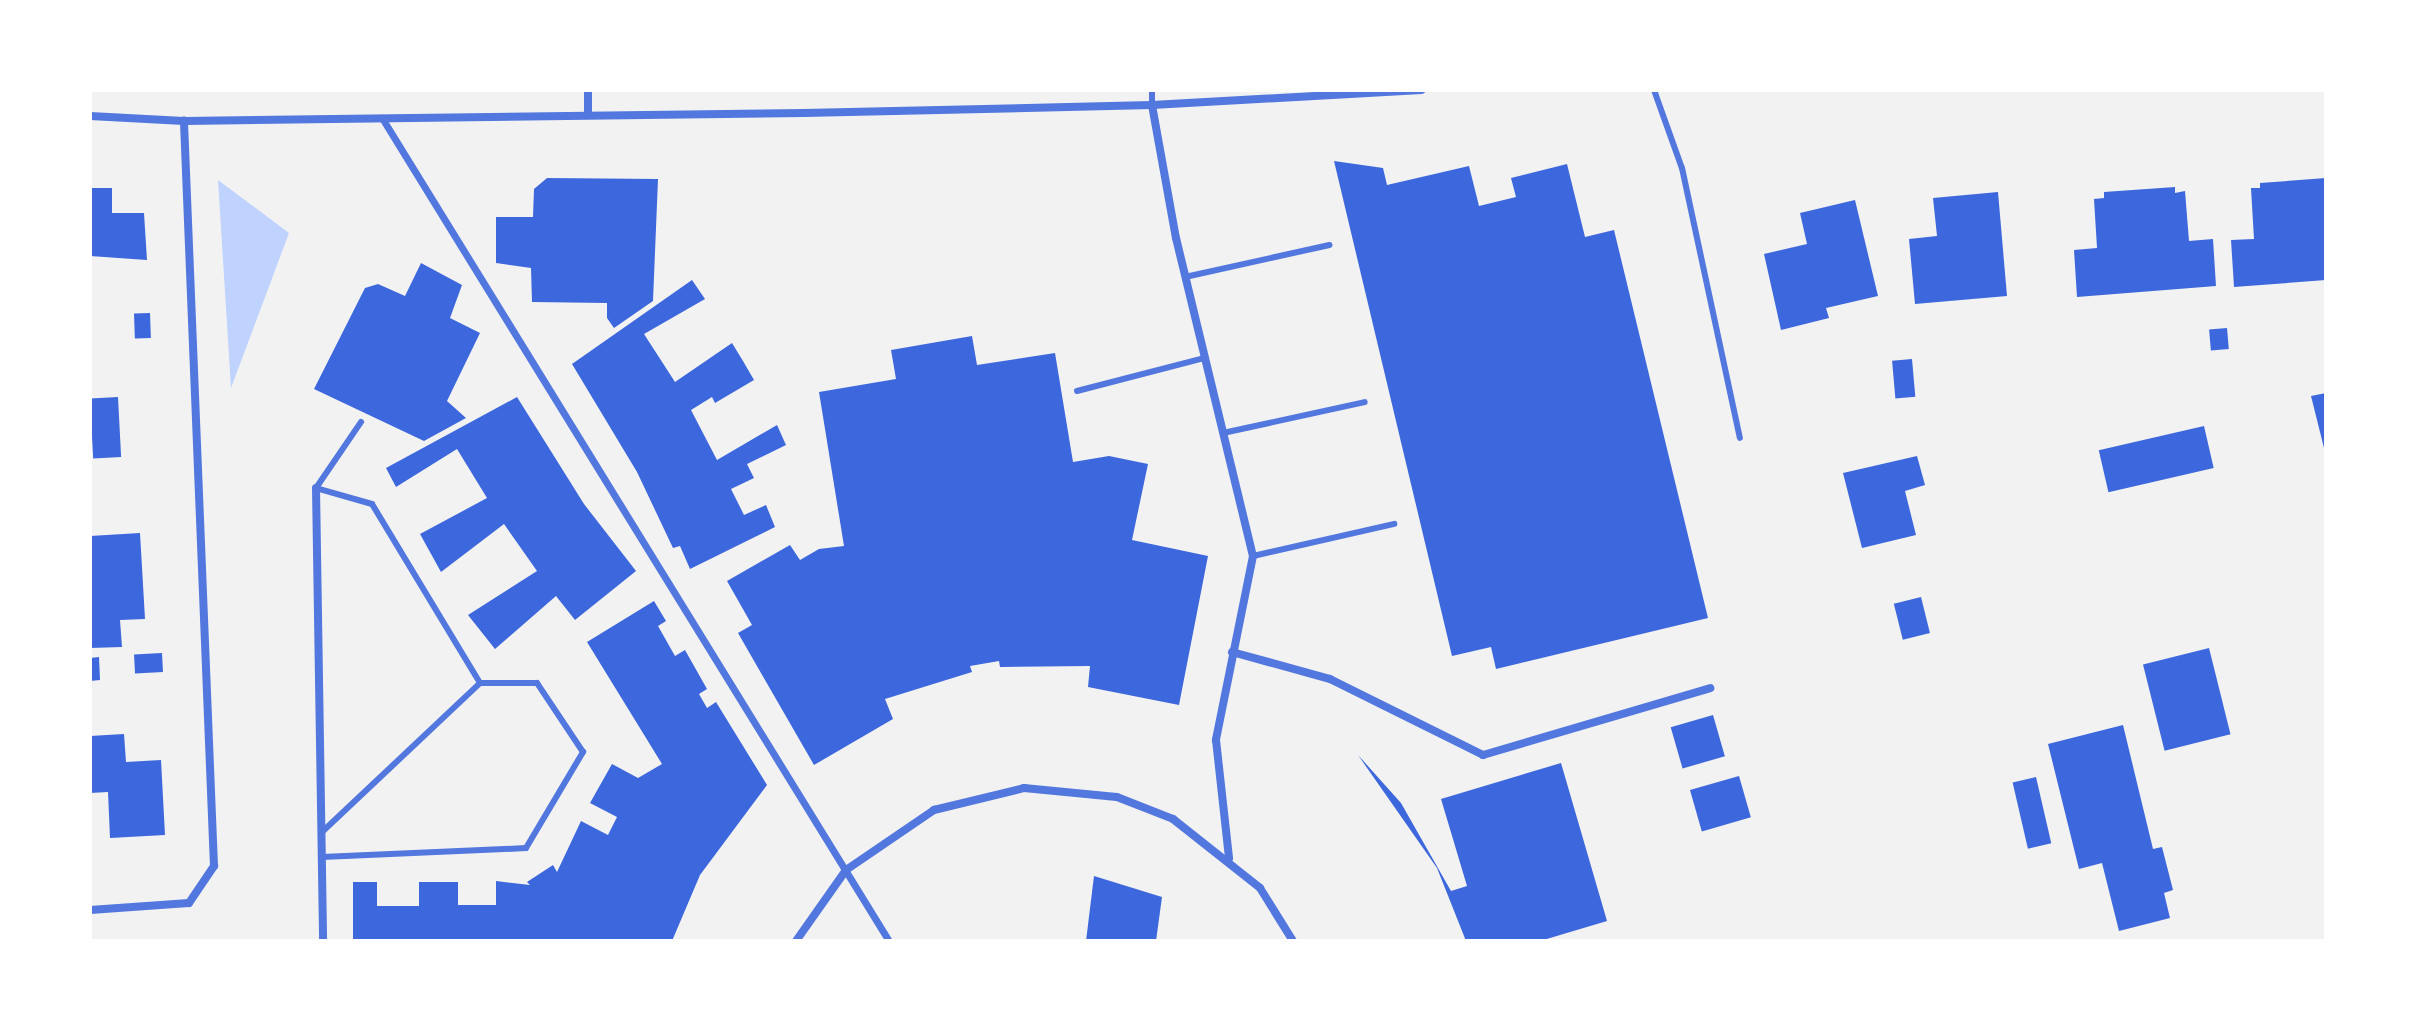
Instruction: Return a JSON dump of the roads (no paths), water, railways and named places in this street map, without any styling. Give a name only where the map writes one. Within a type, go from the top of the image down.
[{"type":"street","points":[[588,90],[588,113]]},
{"type":"street","points":[[90,116],[184,121],[1152,105],[1422,90]]},
{"type":"street","points":[[1152,105],[1185,277],[1253,556],[1216,740],[1229,858]]},
{"type":"street","points":[[382,118],[889,941]]},
{"type":"street","points":[[90,910],[189,903],[214,866],[184,121]]},
{"type":"street","points":[[316,488],[323,941]]},
{"type":"street","points":[[1232,652],[1330,679],[1483,755],[1710,688]]},
{"type":"street","points":[[796,941],[846,870],[934,810],[1024,788],[1117,797],[1173,819],[1229,858],[1260,888],[1293,941]]},
{"type":"lane","points":[[1152,90],[1152,105]]},
{"type":"lane","points":[[1654,90],[1682,168],[1740,438]]},
{"type":"lane","points":[[1185,277],[1329,245]]},
{"type":"lane","points":[[1077,391],[1205,358]]},
{"type":"lane","points":[[1223,433],[1365,402]]},
{"type":"lane","points":[[361,422],[316,488],[372,504],[480,683]]},
{"type":"lane","points":[[1253,556],[1394,524]]},
{"type":"lane","points":[[322,832],[480,683],[537,683],[583,752],[526,848],[322,857]]},
{"type":"water","points":[[218,180],[289,233],[231,388]]}]
